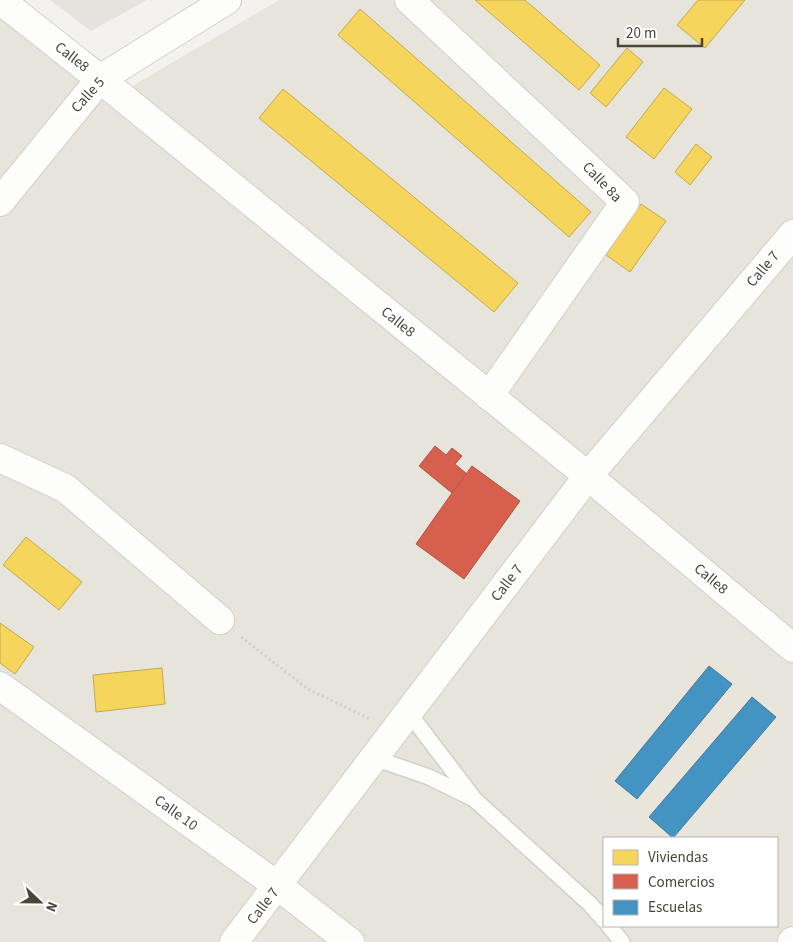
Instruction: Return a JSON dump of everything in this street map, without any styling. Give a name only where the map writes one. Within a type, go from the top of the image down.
[{"type":"street","name":"Calle8","points":[[0,0],[100,79],[588,476],[793,648]]},
{"type":"street","name":"Calle 5","points":[[0,202],[100,79],[227,0]]},
{"type":"street","name":"Calle 8a","points":[[409,0],[626,202],[489,396]]},
{"type":"street","name":"Calle 7","points":[[234,942],[588,476],[793,234]]},
{"type":"street","points":[[0,458],[65,488],[220,620]]},
{"type":"street","name":"Calle 10","points":[[0,686],[278,886],[350,942]]},
{"type":"lane","points":[[402,723],[474,799],[590,904],[603,919]]},
{"type":"lane","points":[[374,758],[429,777],[474,799]]},
{"type":"lane","points":[[610,927],[622,942]]},
{"type":"path","points":[[220,620],[308,689],[402,723]]},
{"type":"shaded area","points":[[50,0],[147,0],[91,31]]},
{"type":"shaded area","points":[[279,0],[793,0],[793,942],[0,942],[0,1],[117,95]]},
{"type":"shaded area","points":[[712,656],[786,719],[686,837],[662,837],[601,786]]},
{"type":"building: Viviendas","points":[[475,0],[525,0],[600,65],[579,90]]},
{"type":"building: Viviendas","points":[[698,0],[745,0],[705,48],[677,25]]},
{"type":"building: Viviendas","points":[[360,9],[591,212],[569,237],[338,35]]},
{"type":"building: Viviendas","points":[[627,48],[643,62],[606,107],[590,93]]},
{"type":"building: Viviendas","points":[[664,88],[692,109],[654,159],[626,137]]},
{"type":"building: Viviendas","points":[[283,89],[518,283],[494,312],[259,118]]},
{"type":"building: Viviendas","points":[[696,144],[712,157],[690,185],[675,172]]},
{"type":"building: Viviendas","points":[[641,204],[666,221],[630,272],[606,255]]},
{"type":"building: Viviendas","points":[[26,537],[82,582],[59,610],[3,565]]},
{"type":"building: Viviendas","points":[[0,623],[34,647],[15,674],[0,663]]},
{"type":"building: Viviendas","points":[[162,668],[165,704],[96,712],[93,675]]},
{"type":"building: Comercios","points":[[435,446],[446,455],[452,448],[462,456],[455,464],[467,474],[452,493],[419,466]]},
{"type":"building: Comercios","points":[[472,466],[520,501],[464,579],[416,544]]},
{"type":"building: Escuelas","points":[[709,666],[732,684],[637,799],[615,781]]},
{"type":"building: Escuelas","points":[[752,697],[776,717],[674,837],[649,817]]}]
